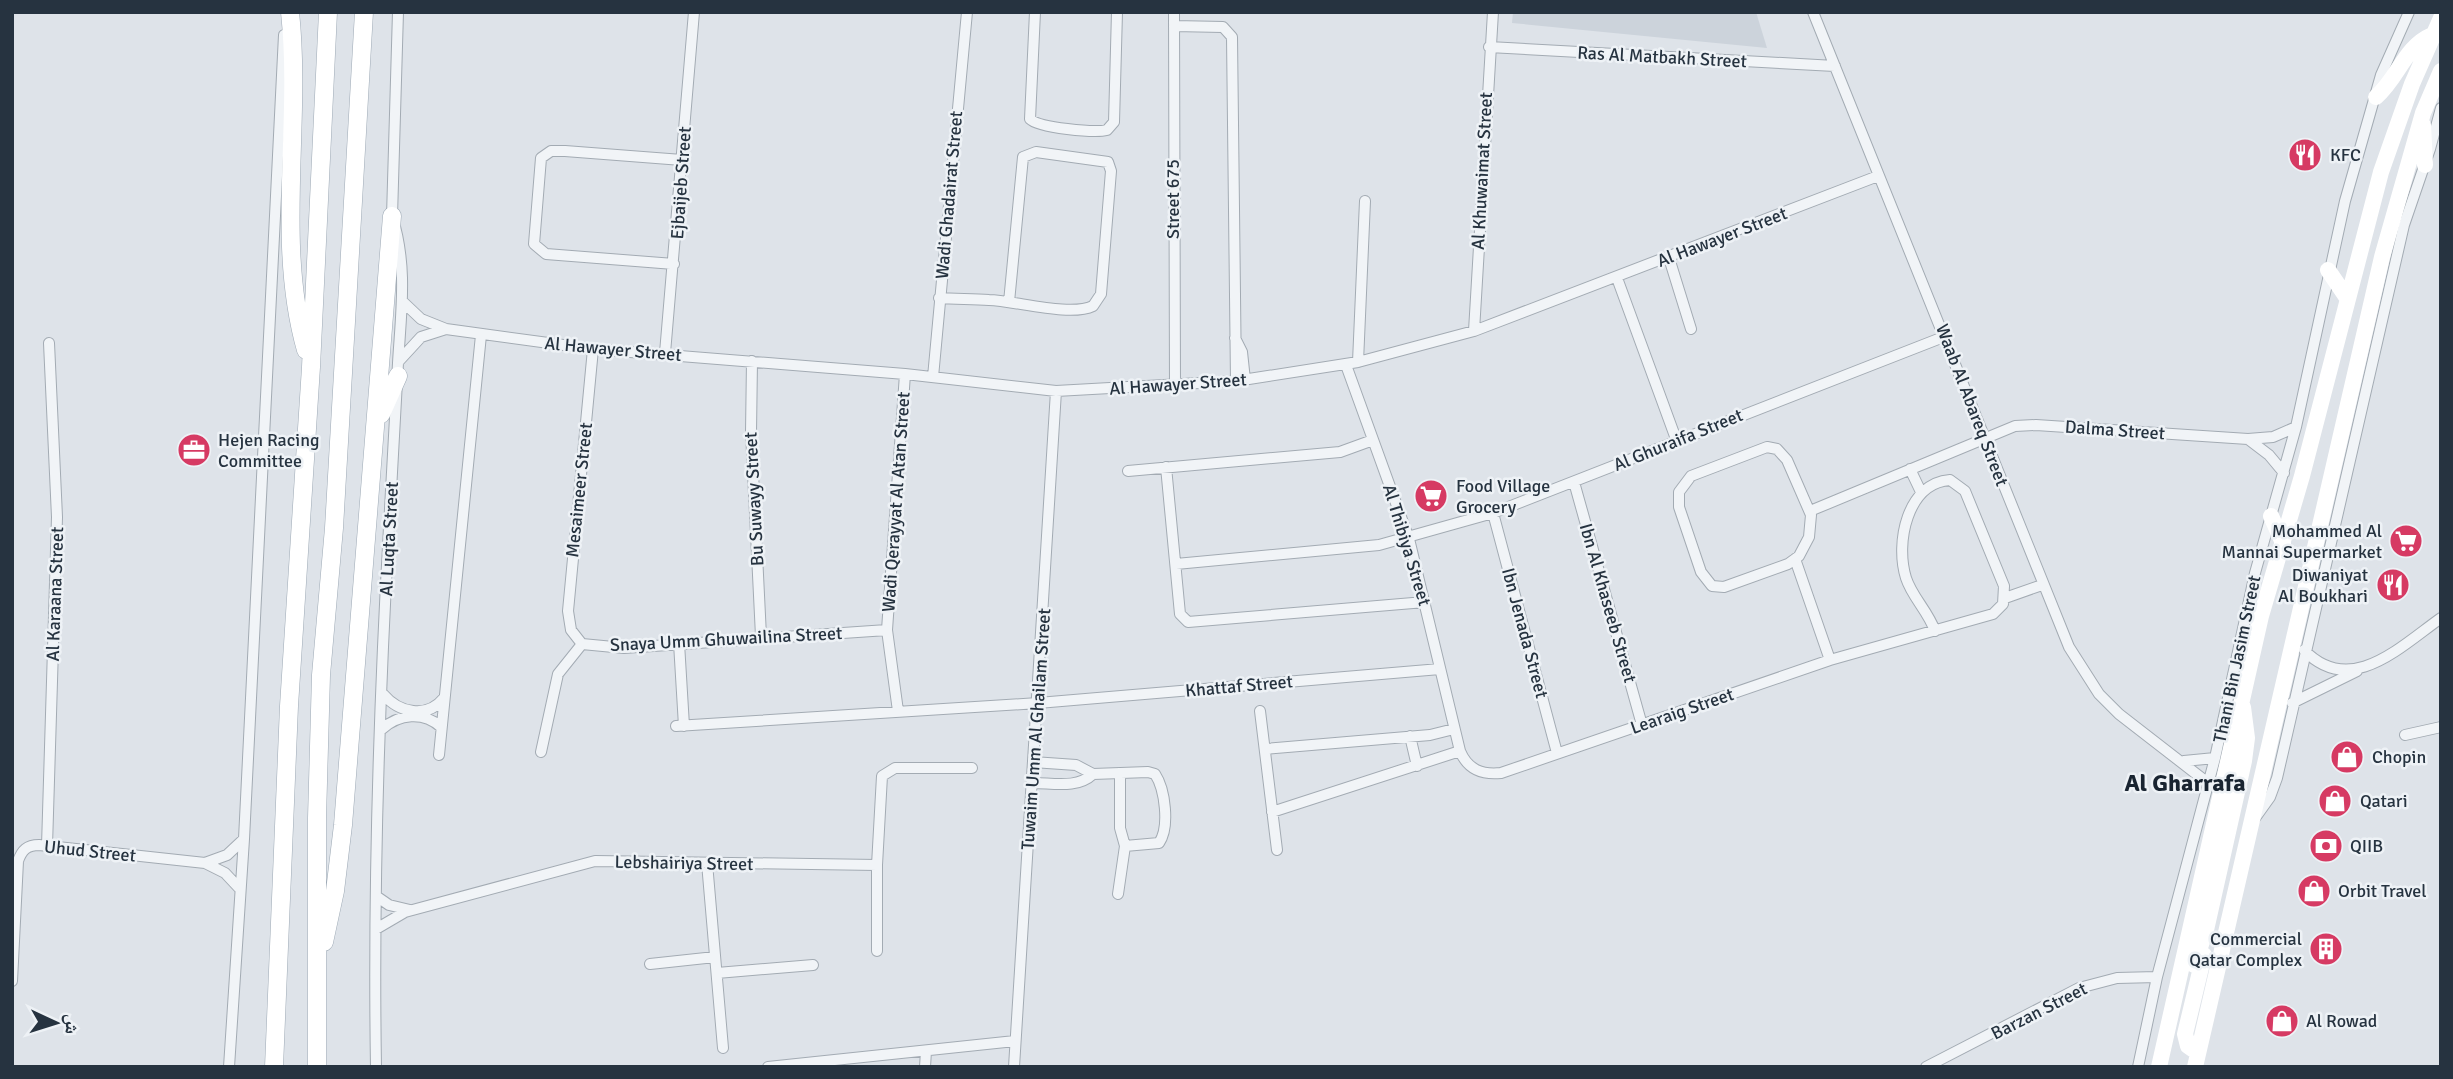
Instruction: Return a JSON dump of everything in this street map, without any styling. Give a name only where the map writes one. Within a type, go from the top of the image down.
[{"type":"main road","points":[[288,12],[294,75],[293,285],[311,367]]},
{"type":"main road","points":[[274,1067],[289,706],[311,367],[328,12]]},
{"type":"main road","points":[[317,1067],[321,675],[334,528],[364,12]]},
{"type":"main road","name":"Thani Bin Jasim Street","points":[[2159,1067],[2261,616],[2394,129],[2441,18]]},
{"type":"main road","points":[[2376,97],[2396,75],[2411,48],[2432,35]]},
{"type":"main road","points":[[2197,1060],[2382,257],[2423,113],[2441,71]]},
{"type":"main road","points":[[2423,113],[2425,164]]},
{"type":"main road","points":[[316,979],[340,853],[392,216]]},
{"type":"main road","points":[[2328,270],[2347,298]]},
{"type":"main road","points":[[375,426],[398,369]]},
{"type":"main road","points":[[2271,516],[2283,543]]},
{"type":"main road","points":[[2170,1067],[2197,954],[2206,930],[2244,761],[2246,721],[2241,701]]},
{"type":"main road","points":[[2197,1060],[2188,1046],[2185,1034],[2205,951],[2206,930]]},
{"type":"street","points":[[229,1067],[244,839],[263,413],[288,12]]},
{"type":"street","name":"Al Luqta Street","points":[[376,1067],[376,896],[402,301],[402,249],[392,216],[398,12]]},
{"type":"street","name":"Ejbaijeb Street","points":[[665,353],[694,12]]},
{"type":"street","name":"Wadi Ghadairat Street","points":[[933,377],[967,12]]},
{"type":"street","points":[[1035,12],[1030,119],[1040,125],[1098,131],[1107,130],[1114,122],[1117,12]]},
{"type":"street","name":"Street 675","points":[[1174,12],[1175,386]]},
{"type":"street","name":"Al Khuwaimat Street","points":[[1474,331],[1493,12]]},
{"type":"street","name":"Waab Al Abareq Street","points":[[1813,12],[1878,176],[1946,336],[2042,585],[2069,647],[2099,694],[2139,731],[2208,783]]},
{"type":"street","name":"Thani Bin Jasim Street","points":[[2138,1067],[2157,977],[2215,758],[2271,516],[2296,428],[2328,270],[2381,75],[2409,12]]},
{"type":"street","points":[[1174,26],[1223,27],[1232,37],[1233,336],[1240,381]]},
{"type":"street","name":"Ras Al Matbakh Street","points":[[1489,47],[1835,66]]},
{"type":"street","points":[[2253,820],[2274,788],[2404,225],[2441,108]]},
{"type":"street","points":[[674,264],[546,254],[534,244],[541,158],[546,153],[565,150],[682,160]]},
{"type":"street","points":[[940,295],[1079,310],[1093,306],[1098,300],[1102,285],[1111,176],[1108,162],[1036,152],[1023,157],[1009,302]]},
{"type":"street","name":"Al Hawayer Street","points":[[402,301],[421,319],[446,330],[593,349],[905,374],[1056,391],[1240,381],[1346,365],[1474,331],[1878,176]]},
{"type":"street","points":[[1359,362],[1365,201]]},
{"type":"street","points":[[1669,258],[1691,329]]},
{"type":"street","points":[[1618,278],[1676,439]]},
{"type":"street","points":[[398,369],[421,337],[446,330]]},
{"type":"street","points":[[439,755],[481,335]]},
{"type":"street","name":"Al Ghuraifa Street","points":[[1176,564],[1380,545],[1409,539],[1493,513],[1676,439],[1946,336]]},
{"type":"street","name":"Al Karaana Street","points":[[47,846],[57,517],[49,343]]},
{"type":"street","name":"Mesaimeer Street","points":[[582,644],[571,630],[568,611],[593,349]]},
{"type":"street","name":"Bu Suwayy Street","points":[[752,361],[751,432],[761,636]]},
{"type":"street","name":"Al Thibiya Street","points":[[1346,365],[1409,539],[1454,729]]},
{"type":"street","name":"Wadi Qerayyat Al Atan Street","points":[[887,630],[905,374]]},
{"type":"street","name":"Tuwaim Umm Al Ghailam Street","points":[[1014,1067],[1056,391]]},
{"type":"street","name":"Dalma Street","points":[[1810,511],[2015,426],[2036,425],[2248,439],[2273,437],[2296,428]]},
{"type":"street","points":[[2248,439],[2269,455],[2284,473]]},
{"type":"street","points":[[1128,471],[1340,452],[1373,440]]},
{"type":"street","points":[[1772,447],[1785,456],[1810,511],[1809,537],[1795,559],[1730,586],[1712,586],[1701,572],[1679,507],[1679,492],[1691,476],[1756,449],[1772,447]]},
{"type":"street","points":[[1166,467],[1180,614],[1191,623],[1425,602]]},
{"type":"street","points":[[1910,469],[1921,492]]},
{"type":"street","points":[[1935,631],[1907,581],[1902,562],[1908,516],[1921,492],[1945,480],[1955,481],[1962,487],[2004,586],[2005,598]]},
{"type":"street","name":"Ibn Al Khaseeb Street","points":[[1574,482],[1642,724]]},
{"type":"street","name":"Ibn Jenada Street","points":[[1493,513],[1558,754]]},
{"type":"street","points":[[1795,559],[1830,660]]},
{"type":"street","name":"Learaig Street","points":[[1460,751],[1469,766],[1490,774],[1558,754],[1830,660],[1993,614],[2005,598],[2042,585]]},
{"type":"street","points":[[2292,703],[2315,690],[2346,679],[2359,669],[2383,658],[2441,618]]},
{"type":"street","points":[[887,630],[898,711]]},
{"type":"street","name":"Snaya Umm Ghuwailina Street","points":[[582,644],[624,648],[761,636],[887,630]]},
{"type":"street","points":[[679,643],[680,726],[1038,703]]},
{"type":"street","points":[[541,752],[558,674],[582,644]]},
{"type":"street","points":[[2304,650],[2323,665],[2347,671],[2359,669]]},
{"type":"street","name":"Khattaf Street","points":[[1038,703],[1440,669]]},
{"type":"street","points":[[383,694],[396,706],[441,726]]},
{"type":"street","points":[[382,729],[398,718],[429,710],[444,698]]},
{"type":"street","points":[[1260,711],[1277,850]]},
{"type":"street","points":[[2405,735],[2441,727]]},
{"type":"street","points":[[1265,749],[1409,736],[1454,729],[1460,751],[1272,812]]},
{"type":"street","points":[[1409,736],[1417,766]]},
{"type":"street","points":[[2181,761],[2215,758]]},
{"type":"street","points":[[1033,762],[1076,765],[1093,774],[1155,774],[1161,787],[1165,818],[1163,837],[1159,843],[1125,846]]},
{"type":"street","points":[[877,951],[880,786],[886,772],[895,768],[971,768]]},
{"type":"street","points":[[1118,894],[1125,846],[1120,828],[1120,773]]},
{"type":"street","points":[[1032,783],[1074,784],[1084,782],[1093,774]]},
{"type":"street","points":[[205,863],[227,855],[244,839]]},
{"type":"street","name":"Uhud Street","points":[[12,981],[18,861],[21,852],[26,848],[47,846],[205,863],[225,873],[240,888]]},
{"type":"street","name":"Lebshairiya Street","points":[[376,929],[413,910],[595,861],[877,865]]},
{"type":"street","points":[[707,863],[723,1048]]},
{"type":"street","points":[[376,896],[397,908],[413,910]]},
{"type":"street","points":[[650,964],[715,957]]},
{"type":"street","points":[[717,973],[813,965]]},
{"type":"street","name":"Barzan Street","points":[[1926,1067],[2079,988],[2117,978],[2157,977]]},
{"type":"street","points":[[768,1067],[1015,1041]]},
{"type":"street","points":[[925,1067],[926,1051]]},
{"type":"shaded area","points":[[1513,12],[1756,12],[1767,48],[1512,23]]},
{"type":"place","name":"KFC","points":[[2305,155]]},
{"type":"place","name":"Hejen Racing Committee","points":[[194,450]]},
{"type":"place","name":"Food Village Grocery","points":[[1431,496]]},
{"type":"place","name":"Mohammed Al Mannai Supermarket","points":[[2406,541]]},
{"type":"place","name":"Diwaniyat Al Boukhari","points":[[2393,585]]},
{"type":"place","name":"Chopin","points":[[2347,757]]},
{"type":"place","name":"Qatari","points":[[2335,801]]},
{"type":"place","name":"QIIB","points":[[2326,846]]},
{"type":"place","name":"Orbit Travel","points":[[2314,891]]},
{"type":"place","name":"Commercial Qatar Complex","points":[[2326,949]]},
{"type":"place","name":"Al Rowad","points":[[2282,1021]]},
{"type":"district","name":"Al Gharrafa","points":[[2185,783]]}]
